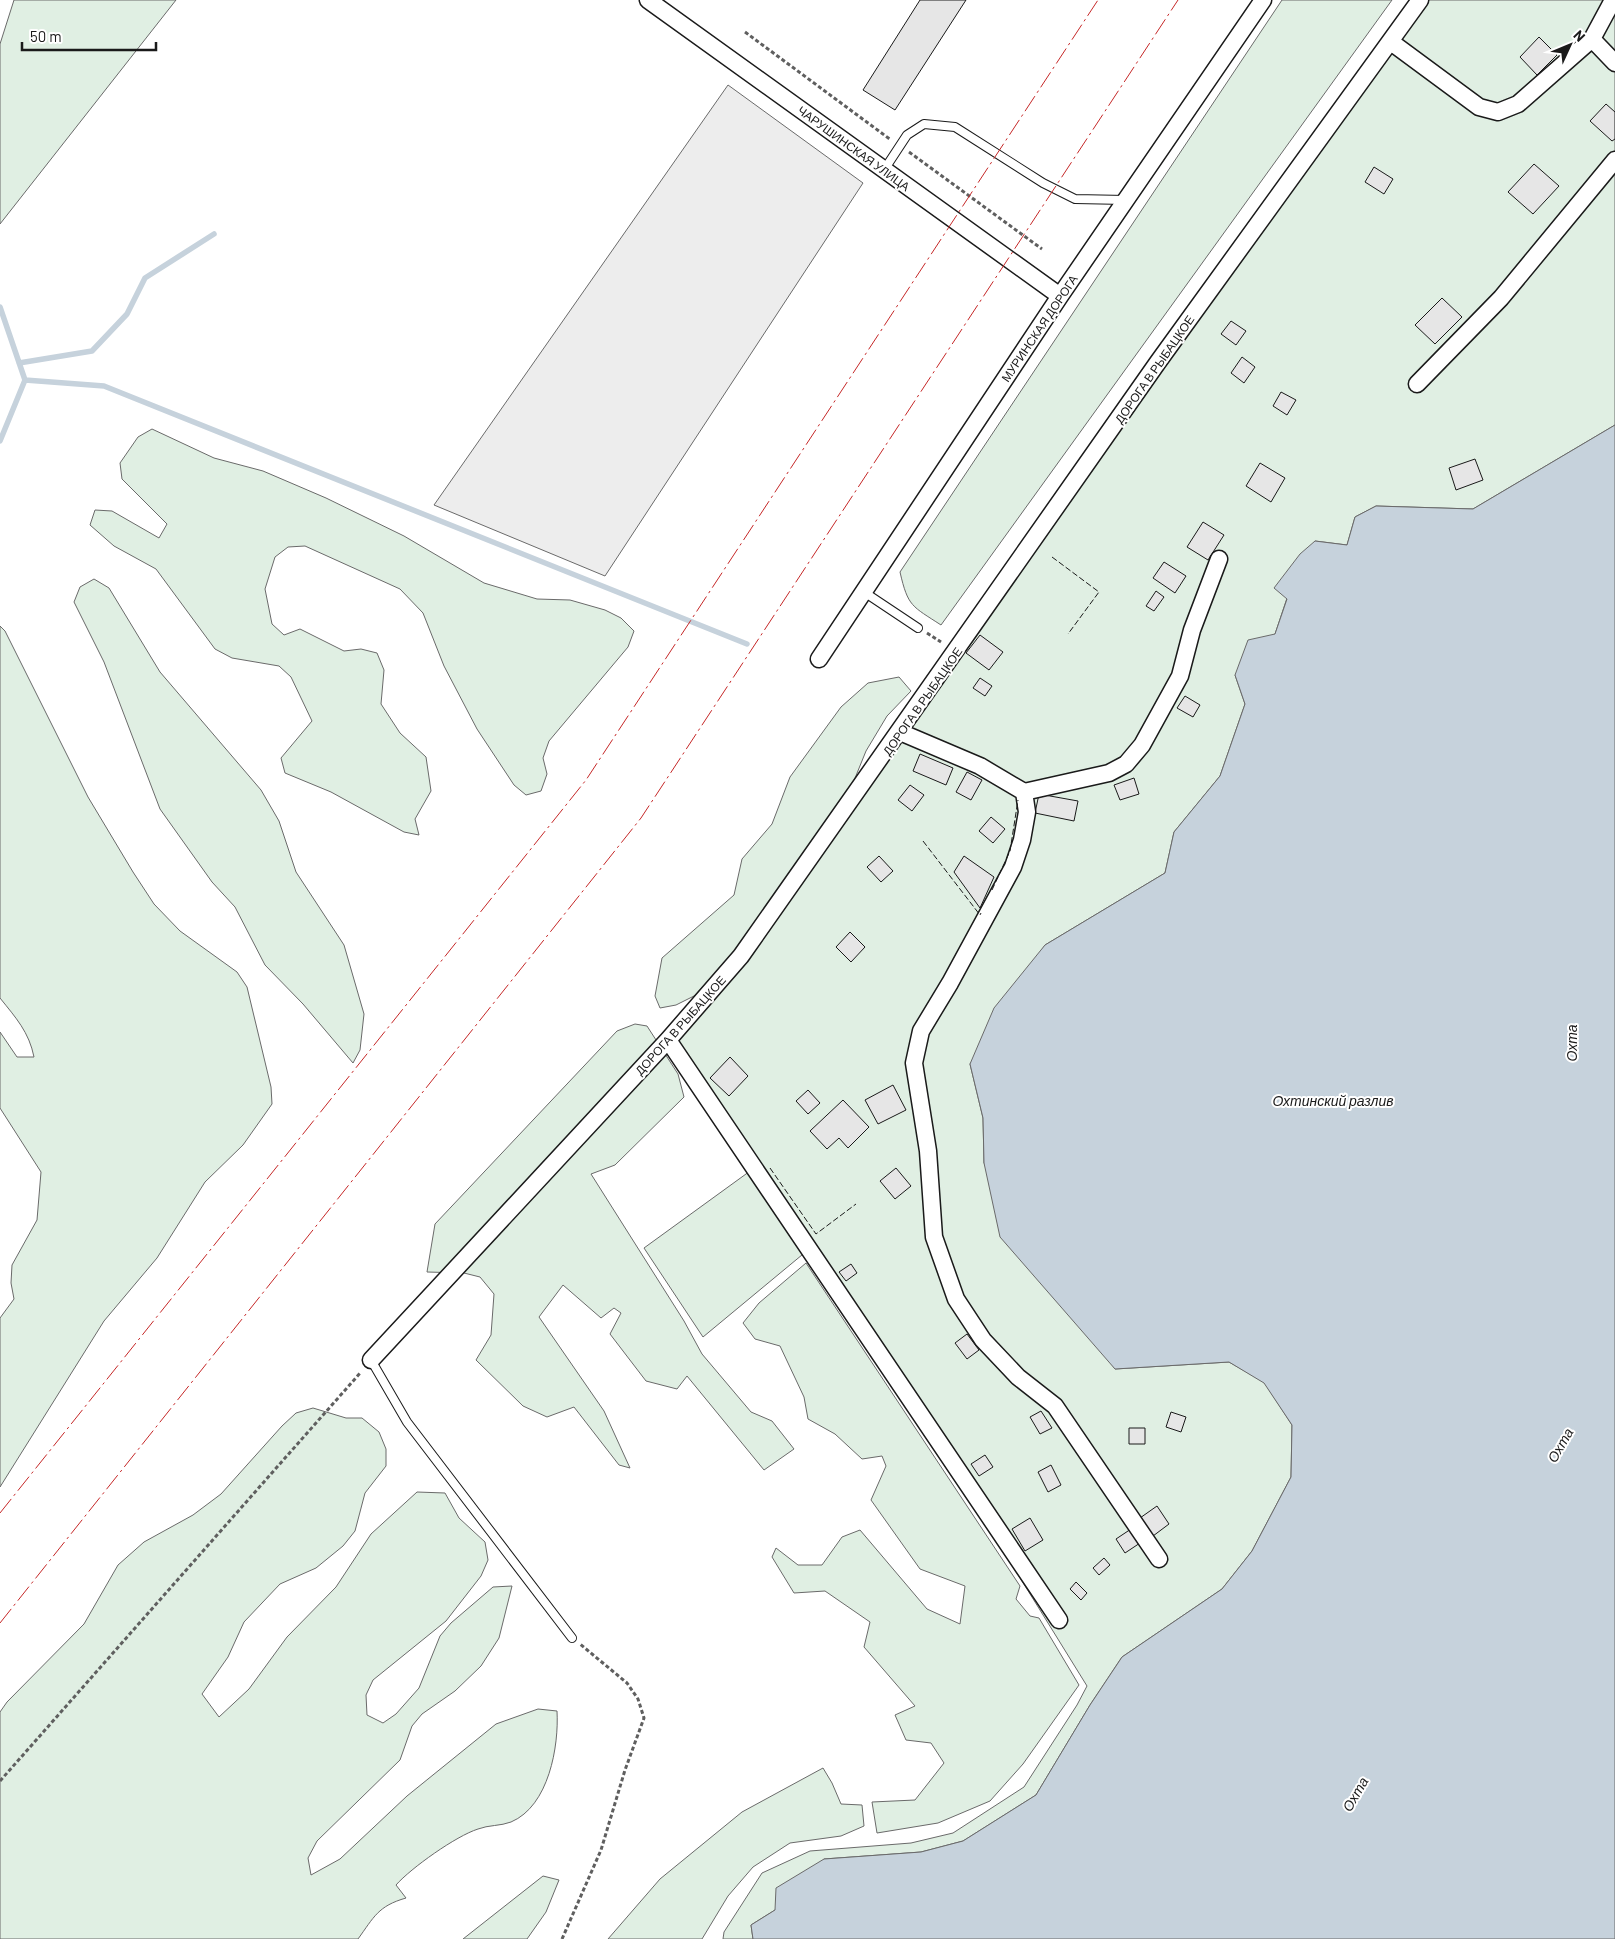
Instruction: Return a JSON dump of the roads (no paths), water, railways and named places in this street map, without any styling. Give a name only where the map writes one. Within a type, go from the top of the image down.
[{"type":"street","name":"ЧАРУШИНСКАЯ УЛИЦА","points":[[648,0],[1060,296]]},
{"type":"street","name":"МУРИНСКАЯ ДОРОГА","points":[[820,659],[1060,296],[1263,0]]},
{"type":"street","name":"ДОРОГА В РЫБАЦКОЕ","points":[[371,1360],[668,1040],[741,956],[1158,362],[1420,0]]},
{"type":"street","points":[[1391,42],[1479,106],[1498,112],[1518,104],[1592,39],[1613,0]]},
{"type":"street","points":[[1592,39],[1615,63]]},
{"type":"street","points":[[1417,384],[1501,298],[1615,160]]},
{"type":"street","points":[[900,732],[980,766],[1024,792],[1109,773],[1126,764],[1142,745],[1180,676],[1192,630],[1219,559]]},
{"type":"street","points":[[1024,792],[1027,812],[1022,840],[1013,867],[950,983],[921,1031],[914,1063],[928,1151],[934,1237],[956,1299],[983,1340],[1018,1377],[1055,1406],[1159,1559]]},
{"type":"street","points":[[668,1040],[1060,1620]]},
{"type":"lane","points":[[884,170],[907,135],[924,124],[956,127],[1043,183],[1075,199],[1126,200]]},
{"type":"lane","points":[[864,592],[918,628]]},
{"type":"lane","points":[[371,1360],[408,1422],[572,1638]]},
{"type":"water","name":"Охтинский разлив","points":[[1615,425],[1615,1939],[753,1939],[751,1925],[775,1910],[776,1888],[824,1859],[921,1852],[963,1841],[1036,1795],[1090,1705],[1122,1657],[1222,1589],[1252,1551],[1291,1477],[1292,1425],[1264,1383],[1229,1362],[1115,1369],[1000,1237],[984,1163],[983,1118],[970,1064],[994,1008],[1045,945],[1165,873],[1174,832],[1220,776],[1245,704],[1235,675],[1248,640],[1275,634],[1287,599],[1274,588],[1300,554],[1315,541],[1347,545],[1355,517],[1376,506],[1473,509]]},
{"type":"waterway","points":[[19,363],[92,351],[127,314],[145,278],[214,234]]},
{"type":"waterway","points":[[0,307],[25,380],[0,441]]},
{"type":"waterway","points":[[25,380],[104,386],[747,644]]},
{"type":"water label","name":"Охта","points":[[1571,1043]]},
{"type":"water label","name":"Охта","points":[[1560,1445]]},
{"type":"water label","name":"Охта","points":[[1355,1794]]}]
